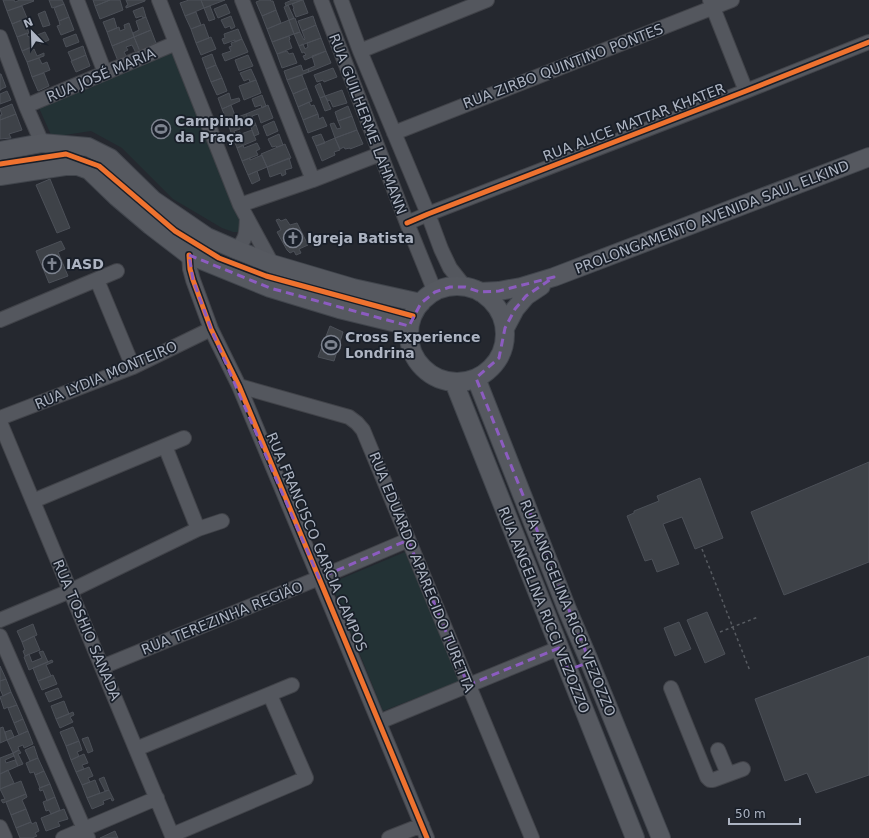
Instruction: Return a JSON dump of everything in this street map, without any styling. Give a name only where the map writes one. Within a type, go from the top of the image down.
[{"type":"main road","points":[[0,151],[42,143],[88,147],[110,158],[153,200],[207,237],[272,264],[353,288],[420,303]]},
{"type":"main road","name":"PROLONGAMENTO AVENIDA SAUL ELKIND","points":[[472,289],[499,291],[521,287],[554,277],[869,157]]},
{"type":"main road","points":[[0,176],[65,166],[78,166],[89,170],[117,197],[189,255],[270,288],[339,309],[409,326]]},
{"type":"main road","points":[[112,192],[127,174]]},
{"type":"main road","name":"PROLONGAMENTO AVENIDA SAUL ELKIND","points":[[505,328],[515,309],[526,296],[554,277]]},
{"type":"main road","points":[[450,287],[472,289],[492,301],[501,314],[505,328],[504,344],[499,358],[489,370],[476,378],[466,382],[441,380],[429,373],[419,364],[412,352],[409,339],[409,326],[420,303],[427,296],[450,287]]},
{"type":"main road","name":"RUA ANGGELINA RICCI VEZOZZO","points":[[476,378],[567,609],[661,838]]},
{"type":"main road","name":"RUA ANGELINA RICCI VEZOZZO","points":[[454,382],[635,838]]},
{"type":"main road","points":[[568,670],[590,662]]},
{"type":"street","points":[[77,0],[105,73]]},
{"type":"street","points":[[159,0],[240,205],[272,264]]},
{"type":"street","points":[[242,0],[313,180]]},
{"type":"street","name":"RUA GUILHERME LAHMANN","points":[[321,0],[435,292]]},
{"type":"street","points":[[341,0],[360,51],[428,214],[441,249],[450,268],[472,289]]},
{"type":"street","points":[[360,51],[487,0]]},
{"type":"street","name":"RUA ZIRBO QUINTINO PONTES","points":[[394,132],[712,4],[732,0]]},
{"type":"street","points":[[712,4],[746,91]]},
{"type":"street","points":[[0,37],[26,106],[42,143]]},
{"type":"street","name":"RUA ALICE MATTAR KHATER","points":[[407,223],[869,42]]},
{"type":"street","name":"RUA JOSÉ MARIA","points":[[26,106],[176,43]]},
{"type":"street","points":[[240,205],[313,180],[380,154]]},
{"type":"street","points":[[236,250],[246,235],[247,218]]},
{"type":"street","name":"RUA FRANCISCO GARCIA CAMPOS","points":[[189,255],[190,269],[193,280],[212,329],[239,386],[427,838]]},
{"type":"street","points":[[0,320],[117,271]]},
{"type":"street","points":[[97,280],[133,367]]},
{"type":"street","name":"RUA LYDIA MONTEIRO","points":[[0,418],[133,367],[212,329]]},
{"type":"street","name":"RUA EDUARDO APARECIDO TURETTA","points":[[239,386],[349,417],[363,430],[532,838]]},
{"type":"street","name":"RUA TOSHIO SANADA","points":[[0,422],[173,836]]},
{"type":"street","points":[[33,501],[184,438]]},
{"type":"street","points":[[165,446],[198,529]]},
{"type":"street","points":[[0,620],[70,591],[198,529],[222,521]]},
{"type":"street","name":"RUA TEREZINHA REGIÃO","points":[[102,667],[408,540]]},
{"type":"street","points":[[0,636],[86,834]]},
{"type":"street","points":[[378,722],[559,648]]},
{"type":"street","points":[[136,749],[292,685]]},
{"type":"street","points":[[671,688],[707,777],[710,780],[713,780],[743,768]]},
{"type":"street","points":[[173,836],[306,778],[270,695]]},
{"type":"street","points":[[718,750],[728,774]]},
{"type":"street","points":[[63,838],[86,834],[157,798]]},
{"type":"street","points":[[389,838],[422,825]]},
{"type":"street","points":[[0,827],[5,838]]},
{"type":"path","points":[[702,549],[750,671]]},
{"type":"path","points":[[720,632],[758,617]]},
{"type":"highlighted area","points":[[189,255],[270,288],[409,326],[421,303],[435,292],[450,287],[465,287],[480,292],[499,291],[554,277],[526,296],[515,309],[505,328],[499,358],[476,378],[590,662],[568,670],[559,648],[468,685],[408,540],[319,578],[211,329],[193,280]]},
{"type":"shaded area","points":[[173,50],[244,228],[239,232],[233,232],[222,228],[173,199],[122,148],[91,131],[52,137],[39,108]]},
{"type":"shaded area","points":[[405,552],[460,681],[383,711],[331,583]]},
{"type":"building","points":[[3,0],[14,0],[15,2],[20,0],[34,1],[7,11]]},
{"type":"building","points":[[49,0],[62,0],[64,4],[52,8]]},
{"type":"building","points":[[93,0],[110,0],[95,6]]},
{"type":"building","points":[[110,0],[120,0],[123,10],[100,19],[95,6]]},
{"type":"building","points":[[126,0],[145,1],[126,8],[128,5]]},
{"type":"building","points":[[189,0],[201,0],[204,8],[185,16],[180,3]]},
{"type":"building","points":[[201,0],[225,0],[204,8]]},
{"type":"building","points":[[261,0],[273,1],[276,10],[262,16],[256,2]]},
{"type":"building","points":[[292,0],[302,0],[286,6],[285,3]]},
{"type":"building","points":[[302,0],[308,13],[296,17],[292,4]]},
{"type":"building","points":[[64,4],[69,17],[59,21],[54,8]]},
{"type":"building","points":[[226,4],[230,13],[218,18],[214,9]]},
{"type":"building","points":[[288,5],[294,18],[289,20],[284,7]]},
{"type":"building","points":[[22,6],[27,18],[12,24],[7,11]]},
{"type":"building","points":[[210,6],[215,19],[209,21],[204,8]]},
{"type":"building","points":[[143,7],[146,17],[143,18],[142,16],[136,18],[133,11]]},
{"type":"building","points":[[276,10],[281,23],[267,29],[262,16]]},
{"type":"building","points":[[45,11],[50,25],[43,27],[38,14]]},
{"type":"building","points":[[196,12],[201,25],[191,29],[185,16]]},
{"type":"building","points":[[231,16],[235,27],[231,29],[230,26],[225,28],[221,20]]},
{"type":"building","points":[[313,16],[316,25],[302,31],[298,21]]},
{"type":"building","points":[[69,17],[74,30],[61,35],[57,26],[60,25],[59,21]]},
{"type":"building","points":[[146,17],[151,30],[134,37],[133,33],[139,30],[136,21]]},
{"type":"building","points":[[114,18],[117,28],[107,32],[103,22]]},
{"type":"building","points":[[295,18],[300,32],[294,34],[289,20]]},
{"type":"building","points":[[24,19],[29,33],[17,37],[12,24]]},
{"type":"building","points":[[289,20],[294,34],[272,42],[267,29]]},
{"type":"building","points":[[129,23],[134,37],[112,46],[107,32],[119,27],[120,31],[125,29],[124,25]]},
{"type":"building","points":[[204,24],[209,38],[196,43],[191,29]]},
{"type":"building","points":[[316,25],[321,38],[299,46],[294,34],[300,32],[304,40],[302,31]]},
{"type":"building","points":[[238,29],[242,39],[224,44],[222,39],[225,38],[224,34]]},
{"type":"building","points":[[151,30],[156,43],[145,48],[146,52],[141,54],[134,37]]},
{"type":"building","points":[[45,32],[49,40],[40,44],[37,35]]},
{"type":"building","points":[[27,33],[33,46],[22,51],[17,37]]},
{"type":"building","points":[[76,34],[79,42],[66,47],[63,39]]},
{"type":"building","points":[[289,36],[292,48],[277,54],[272,42]]},
{"type":"building","points":[[134,37],[141,54],[137,55],[132,45],[126,47],[128,50],[124,52],[129,58],[118,61],[112,46]]},
{"type":"building","points":[[211,37],[216,49],[201,55],[196,43]]},
{"type":"building","points":[[321,38],[326,51],[305,60],[303,56],[306,55],[304,52],[302,53],[299,46],[303,44],[305,49],[308,47],[307,43]]},
{"type":"building","points":[[242,39],[248,52],[225,61],[222,54],[231,51],[229,47],[232,46],[231,43]]},
{"type":"building","points":[[83,46],[86,55],[72,61],[68,52]]},
{"type":"building","points":[[30,48],[31,51],[34,49],[37,56],[44,53],[44,56],[27,62],[22,51]]},
{"type":"building","points":[[287,51],[289,54],[293,53],[297,63],[282,68],[277,54]]},
{"type":"building","points":[[326,51],[331,63],[309,72],[308,69],[315,66],[312,56]]},
{"type":"building","points":[[212,54],[216,65],[206,69],[202,58]]},
{"type":"building","points":[[86,55],[90,66],[76,72],[71,61]]},
{"type":"building","points":[[248,55],[253,66],[239,71],[235,60]]},
{"type":"building","points":[[39,58],[42,64],[47,62],[50,70],[32,77],[27,62]]},
{"type":"building","points":[[216,65],[222,78],[211,82],[206,69]]},
{"type":"building","points":[[301,65],[303,71],[308,69],[309,72],[287,80],[284,71]]},
{"type":"building","points":[[333,68],[337,77],[324,82],[323,80],[317,82],[314,75]]},
{"type":"building","points":[[251,69],[256,80],[250,82],[249,79],[244,81],[240,73]]},
{"type":"building","points":[[44,73],[49,86],[38,91],[32,77]]},
{"type":"building","points":[[0,74],[6,87],[1,90],[0,90]]},
{"type":"building","points":[[302,75],[307,88],[293,94],[287,80]]},
{"type":"building","points":[[222,78],[227,91],[217,95],[211,82]]},
{"type":"building","points":[[256,80],[261,93],[244,100],[239,86]]},
{"type":"building","points":[[320,83],[325,96],[320,98],[315,86]]},
{"type":"building","points":[[307,88],[312,101],[298,107],[293,94]]},
{"type":"building","points":[[342,90],[347,103],[333,107],[330,100],[328,101],[325,96]]},
{"type":"building","points":[[7,91],[11,100],[0,104],[0,94]]},
{"type":"building","points":[[229,93],[231,100],[239,98],[240,101],[222,109],[218,98]]},
{"type":"building","points":[[262,95],[266,106],[262,108],[261,105],[255,107],[252,99]]},
{"type":"building","points":[[325,96],[331,109],[325,111],[320,98]]},
{"type":"building","points":[[309,102],[311,106],[314,105],[318,114],[303,120],[298,107]]},
{"type":"building","points":[[12,104],[16,114],[0,120],[0,115],[2,115],[0,109]]},
{"type":"building","points":[[231,105],[236,118],[227,121],[222,109]]},
{"type":"building","points":[[268,105],[273,118],[261,123],[258,114],[252,116],[256,125],[251,127],[246,114]]},
{"type":"building","points":[[348,106],[352,116],[338,121],[335,112]]},
{"type":"building","points":[[16,114],[22,130],[9,134],[11,138],[0,139],[0,120]]},
{"type":"building","points":[[246,114],[247,118],[238,122],[240,129],[234,131],[235,134],[232,135],[227,121]]},
{"type":"building","points":[[318,114],[319,119],[323,117],[327,126],[308,133],[303,120]]},
{"type":"building","points":[[352,116],[357,130],[335,138],[330,124],[334,123],[337,129],[341,128],[338,121]]},
{"type":"building","points":[[274,121],[278,131],[267,136],[263,126]]},
{"type":"building","points":[[256,125],[259,134],[254,136],[251,127]]},
{"type":"building","points":[[252,130],[256,140],[237,148],[232,135],[240,132],[241,134]]},
{"type":"building","points":[[357,130],[363,144],[350,149],[345,149],[344,147],[340,149],[335,138]]},
{"type":"building","points":[[279,134],[283,145],[272,147],[268,139]]},
{"type":"building","points":[[321,134],[325,143],[316,146],[312,137]]},
{"type":"building","points":[[335,138],[340,150],[334,152],[335,155],[322,161],[316,146]]},
{"type":"building","points":[[257,143],[260,149],[256,151],[258,155],[242,161],[237,148],[243,145],[244,148]]},
{"type":"building","points":[[285,144],[291,158],[267,167],[261,154]]},
{"type":"building","points":[[262,155],[267,167],[248,175],[242,161],[250,158],[250,160]]},
{"type":"building","points":[[289,158],[292,168],[285,170],[286,174],[282,176],[281,173],[270,177],[267,167]]},
{"type":"building","points":[[257,171],[260,180],[252,184],[248,175]]},
{"type":"building","points":[[50,179],[70,228],[57,233],[36,185]]},
{"type":"building","name":"Igreja Batista","points":[[279,219],[281,221],[286,219],[290,225],[297,223],[308,245],[299,249],[301,253],[296,255],[294,251],[290,253],[287,250],[277,232],[281,230],[276,220]]},
{"type":"building","name":"IASD","points":[[61,241],[65,249],[58,252],[68,276],[49,283],[36,251]]},
{"type":"building","name":"Cross Experience Londrina","points":[[330,326],[343,332],[334,361],[318,357]]},
{"type":"building","points":[[869,462],[869,562],[784,595],[751,512]]},
{"type":"building","points":[[700,478],[723,538],[695,549],[682,517],[663,524],[679,564],[657,572],[652,559],[645,561],[627,516],[634,513],[634,511],[659,501],[657,496]]},
{"type":"building","points":[[707,612],[725,654],[705,663],[687,620]]},
{"type":"building","points":[[679,622],[691,649],[675,656],[664,628]]},
{"type":"building","points":[[33,624],[37,635],[22,642],[17,631]]},
{"type":"building","points":[[34,636],[40,650],[25,656],[23,651],[25,650],[22,642]]},
{"type":"building","points":[[43,651],[48,662],[29,670],[24,657],[29,654],[32,662],[42,658],[39,652]]},
{"type":"building","points":[[869,656],[869,775],[816,793],[807,773],[785,781],[755,699]]},
{"type":"building","points":[[52,660],[53,662],[46,665],[51,676],[38,681],[33,668]]},
{"type":"building","points":[[0,666],[6,679],[0,681]]},
{"type":"building","points":[[53,675],[57,684],[42,690],[38,681]]},
{"type":"building","points":[[6,679],[11,692],[3,696],[0,689],[0,681]]},
{"type":"building","points":[[58,688],[62,697],[49,702],[45,693]]},
{"type":"building","points":[[11,692],[17,705],[4,709],[0,697]]},
{"type":"building","points":[[64,701],[69,714],[56,719],[51,706]]},
{"type":"building","points":[[17,705],[23,719],[14,723],[8,708]]},
{"type":"building","points":[[73,712],[74,715],[70,717],[73,722],[60,728],[56,719]]},
{"type":"building","points":[[23,719],[28,731],[19,735],[14,723]]},
{"type":"building","points":[[3,727],[7,740],[0,743],[0,728]]},
{"type":"building","points":[[73,727],[79,741],[66,746],[60,732]]},
{"type":"building","points":[[11,730],[14,737],[7,740],[5,732]]},
{"type":"building","points":[[28,731],[33,744],[24,748],[23,745],[18,747],[19,750],[13,753],[7,740]]},
{"type":"building","points":[[88,737],[93,751],[88,753],[82,739]]},
{"type":"building","points":[[79,741],[82,750],[77,752],[79,756],[71,760],[66,746]]},
{"type":"building","points":[[34,746],[38,758],[30,761],[25,750]]},
{"type":"building","points":[[19,750],[21,753],[18,754],[23,764],[18,766],[13,753]]},
{"type":"building","points":[[13,753],[14,756],[5,760],[6,763],[15,760],[18,766],[0,774],[0,758]]},
{"type":"building","points":[[84,754],[88,763],[82,765],[84,769],[76,772],[71,760]]},
{"type":"building","points":[[38,758],[44,771],[35,775],[34,772],[30,773],[26,763]]},
{"type":"building","points":[[89,767],[93,776],[88,778],[90,782],[82,785],[76,772]]},
{"type":"building","points":[[8,770],[14,783],[0,789],[0,774]]},
{"type":"building","points":[[44,771],[50,784],[40,788],[35,775]]},
{"type":"building","points":[[104,777],[109,790],[105,791],[99,779]]},
{"type":"building","points":[[95,780],[100,793],[87,798],[82,785]]},
{"type":"building","points":[[21,781],[26,794],[3,803],[1,800],[5,799],[0,789]]},
{"type":"building","points":[[50,784],[55,797],[47,801],[43,790],[40,791],[39,788]]},
{"type":"building","points":[[109,790],[114,800],[112,801],[111,798],[103,801],[104,804],[92,809],[87,798]]},
{"type":"building","points":[[26,794],[27,797],[22,800],[26,809],[11,815],[6,802]]},
{"type":"building","points":[[55,797],[60,810],[51,814],[49,810],[46,811],[43,802]]},
{"type":"building","points":[[26,809],[31,822],[16,828],[11,815]]},
{"type":"building","points":[[64,809],[68,819],[58,822],[60,826],[46,831],[41,818]]},
{"type":"building","points":[[31,822],[32,824],[36,822],[39,831],[35,833],[37,836],[32,838],[20,838],[16,828]]},
{"type":"building","points":[[115,831],[118,838],[100,838]]},
{"type":"cycle path","points":[[407,223],[869,42]]},
{"type":"cycle path","points":[[0,164],[66,154],[99,166],[175,231],[219,258],[266,276],[413,316]]},
{"type":"cycle path","points":[[189,255],[190,269],[193,280],[211,329],[239,386],[427,838]]},
{"type":"place","name":"Campinho da Praça","points":[[161,129]]},
{"type":"place","name":"Igreja Batista","points":[[293,238]]},
{"type":"place","name":"IASD","points":[[52,264]]},
{"type":"place","name":"Cross Experience Londrina","points":[[331,345]]}]
